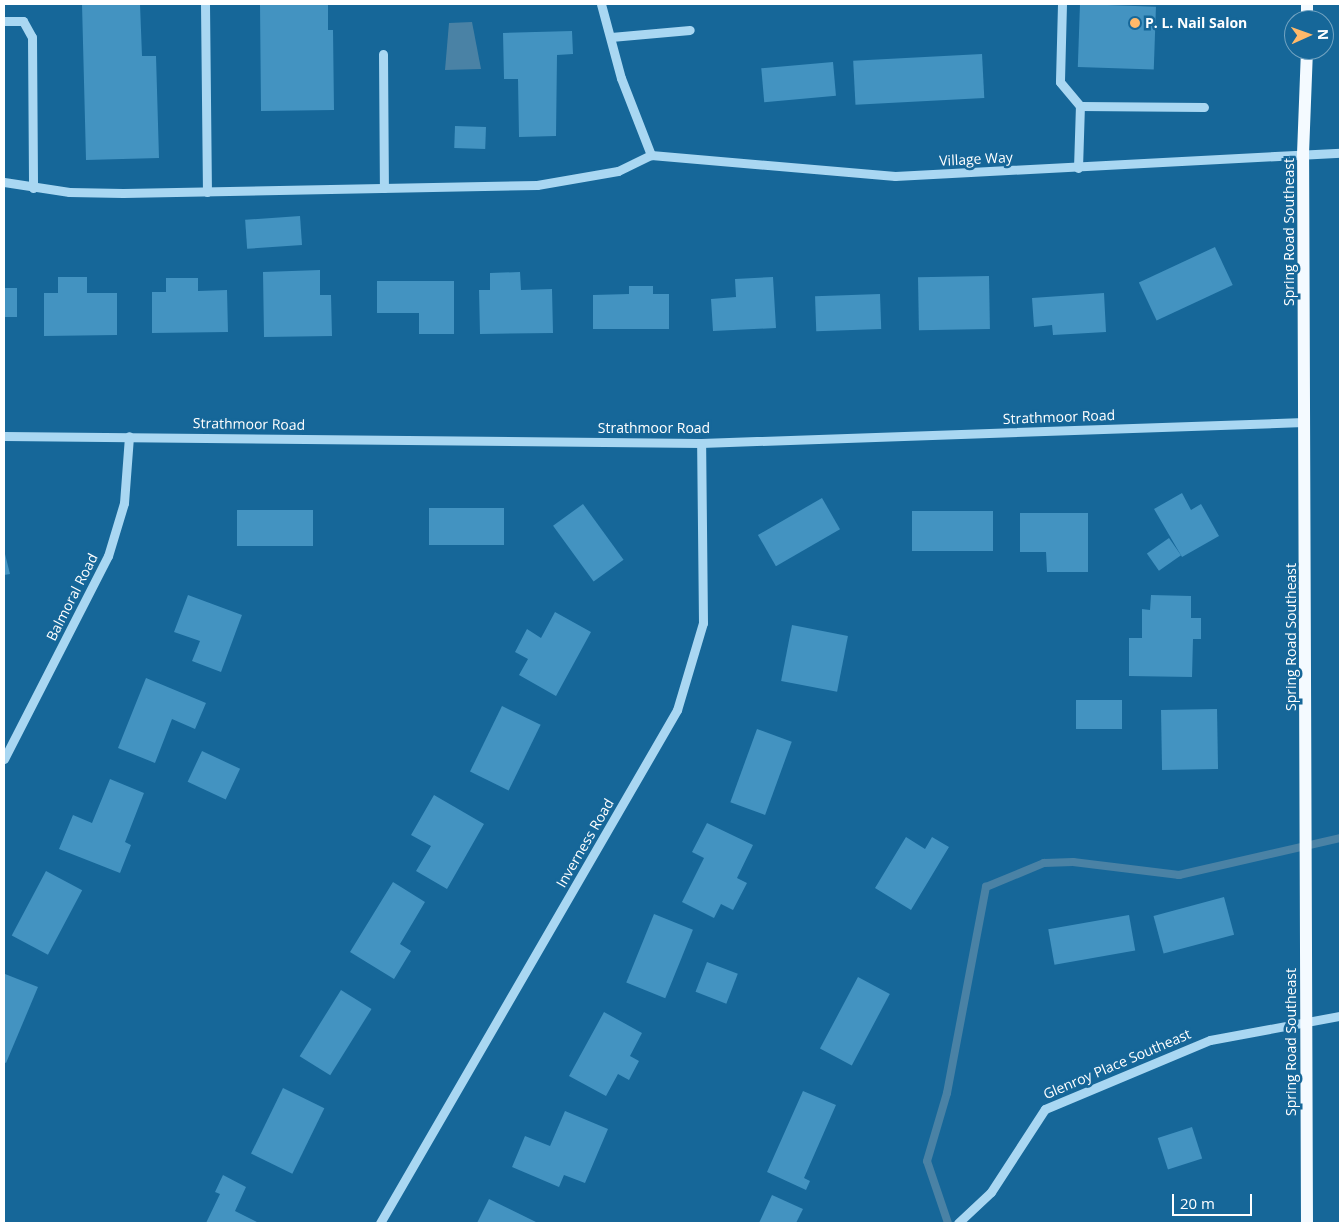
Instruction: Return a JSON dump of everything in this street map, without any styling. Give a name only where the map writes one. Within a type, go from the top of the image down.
[{"type":"main road","name":"Spring Road Southeast","points":[[1307,60],[1303,154],[1307,1223]]},
{"type":"street","points":[[205,4],[207,192]]},
{"type":"street","points":[[4,182],[33,188],[207,192],[578,181],[618,171],[651,155],[601,4]]},
{"type":"street","points":[[1062,4],[1060,82],[1080,106],[1078,168]]},
{"type":"street","points":[[4,21],[22,21],[32,37],[33,188]]},
{"type":"street","points":[[611,38],[690,30]]},
{"type":"street","points":[[383,54],[384,188]]},
{"type":"street","points":[[1080,106],[1204,107]]},
{"type":"street","name":"Village Way","points":[[651,155],[895,176],[1340,153]]},
{"type":"street","name":"Strathmoor Road","points":[[4,436],[701,443],[1304,422]]},
{"type":"street","name":"Balmoral Road","points":[[4,758],[108,556],[124,502],[129,436]]},
{"type":"street","name":"Inverness Road","points":[[380,1223],[677,710],[703,623],[701,443]]},
{"type":"street","name":"Glenroy Place Southeast","points":[[958,1223],[991,1192],[1044,1109],[1210,1040],[1306,1020],[1340,1016]]},
{"type":"water","points":[[472,22],[481,69],[445,70],[449,23]]},
{"type":"building","points":[[82,4],[140,4],[142,56],[156,56],[159,158],[86,160]]},
{"type":"building","points":[[260,4],[328,4],[328,30],[333,30],[334,110],[261,111]]},
{"type":"building","points":[[1080,4],[1156,7],[1154,70],[1078,67]]},
{"type":"building","points":[[572,31],[573,54],[557,55],[556,136],[519,137],[518,79],[504,79],[503,33]]},
{"type":"building","points":[[982,54],[984,98],[855,105],[853,61]]},
{"type":"building","points":[[833,62],[836,96],[764,102],[761,68]]},
{"type":"building","points":[[455,126],[486,127],[485,149],[454,148]]},
{"type":"building","points":[[300,216],[302,245],[247,249],[245,220]]},
{"type":"building","points":[[1215,247],[1233,285],[1157,321],[1139,282]]},
{"type":"building","points":[[320,270],[320,295],[331,295],[332,336],[264,337],[263,272]]},
{"type":"building","points":[[520,272],[521,290],[552,289],[553,333],[480,334],[479,290],[490,290],[490,273]]},
{"type":"building","points":[[989,276],[990,329],[919,330],[918,277]]},
{"type":"building","points":[[58,277],[87,277],[87,293],[117,293],[117,335],[44,336],[44,293],[58,293]]},
{"type":"building","points":[[773,277],[776,328],[713,331],[711,299],[736,297],[735,279]]},
{"type":"building","points":[[166,278],[198,278],[198,291],[227,290],[228,332],[152,333],[152,292],[166,292]]},
{"type":"building","points":[[377,281],[454,281],[454,334],[419,334],[419,313],[377,313]]},
{"type":"building","points":[[629,286],[653,286],[653,294],[669,294],[669,329],[593,329],[593,295],[629,294]]},
{"type":"building","points":[[4,288],[17,288],[17,317],[4,317]]},
{"type":"building","points":[[1104,293],[1106,332],[1053,335],[1052,325],[1034,327],[1032,298]]},
{"type":"building","points":[[880,294],[881,329],[816,331],[815,296]]},
{"type":"building","points":[[1182,493],[1191,510],[1201,504],[1219,536],[1182,557],[1154,509]]},
{"type":"building","points":[[822,498],[840,529],[776,566],[758,535]]},
{"type":"building","points":[[583,504],[624,560],[594,582],[553,526]]},
{"type":"building","points":[[429,508],[504,508],[504,545],[429,545]]},
{"type":"building","points":[[237,510],[313,510],[313,546],[237,546]]},
{"type":"building","points":[[912,511],[993,511],[993,551],[912,551]]},
{"type":"building","points":[[1020,513],[1088,513],[1088,572],[1047,572],[1046,552],[1020,552]]},
{"type":"building","points":[[1169,538],[1181,555],[1159,571],[1147,553]]},
{"type":"building","points":[[4,550],[10,574],[4,575]]},
{"type":"building","points":[[188,595],[242,615],[221,672],[192,661],[200,641],[174,632]]},
{"type":"building","points":[[1151,595],[1191,596],[1191,618],[1201,618],[1201,639],[1193,639],[1192,677],[1129,676],[1129,638],[1142,638],[1142,609],[1150,610]]},
{"type":"building","points":[[555,612],[591,632],[556,696],[519,675],[528,659],[515,652],[527,629],[541,638]]},
{"type":"building","points":[[792,625],[848,636],[837,692],[781,681]]},
{"type":"building","points":[[146,678],[206,703],[195,729],[172,719],[155,763],[118,748]]},
{"type":"building","points":[[1076,700],[1122,700],[1122,729],[1076,729]]},
{"type":"building","points":[[502,706],[541,725],[509,790],[470,772]]},
{"type":"building","points":[[1217,709],[1218,769],[1162,770],[1161,710]]},
{"type":"building","points":[[757,729],[792,742],[765,815],[730,802]]},
{"type":"building","points":[[202,751],[240,769],[226,800],[188,782]]},
{"type":"building","points":[[110,779],[144,793],[125,842],[131,845],[120,873],[59,849],[73,815],[92,823]]},
{"type":"building","points":[[434,795],[484,824],[447,889],[416,871],[431,846],[411,835]]},
{"type":"building","points":[[707,823],[753,845],[737,878],[747,883],[733,910],[721,904],[714,918],[682,902],[704,858],[692,852]]},
{"type":"building","points":[[906,837],[925,849],[932,837],[949,847],[911,910],[875,888]]},
{"type":"building","points":[[46,871],[82,890],[48,955],[12,935]]},
{"type":"building","points":[[393,882],[425,902],[400,944],[411,951],[394,979],[350,952]]},
{"type":"building","points":[[1224,897],[1234,935],[1164,954],[1153,916]]},
{"type":"building","points":[[654,914],[693,930],[665,998],[626,983]]},
{"type":"building","points":[[1129,915],[1135,950],[1054,965],[1048,929]]},
{"type":"building","points":[[707,962],[738,974],[726,1004],[696,992]]},
{"type":"building","points":[[5,974],[38,987],[6,1063],[4,1062]]},
{"type":"building","points":[[858,977],[890,994],[852,1065],[820,1049]]},
{"type":"building","points":[[341,990],[372,1009],[330,1075],[300,1056]]},
{"type":"building","points":[[604,1012],[642,1033],[630,1056],[639,1061],[629,1080],[618,1074],[606,1096],[569,1076]]},
{"type":"building","points":[[283,1088],[324,1108],[292,1174],[251,1154]]},
{"type":"building","points":[[803,1091],[836,1105],[804,1178],[810,1181],[806,1190],[767,1172]]},
{"type":"building","points":[[565,1111],[608,1129],[585,1183],[564,1175],[559,1187],[512,1167],[525,1136],[550,1146]]},
{"type":"building","points":[[1192,1127],[1202,1158],[1168,1170],[1158,1138]]},
{"type":"building","points":[[223,1175],[246,1187],[235,1211],[259,1223],[206,1223],[220,1194],[215,1192]]},
{"type":"building","points":[[772,1195],[803,1209],[796,1223],[759,1223]]},
{"type":"building","points":[[489,1199],[538,1223],[477,1223]]},
{"type":"waterway","points":[[948,1223],[927,1161],[947,1093],[986,887],[1044,863],[1073,862],[1179,875],[1340,838]]},
{"type":"place","name":"P. L. Nail Salon","points":[[1135,23]]}]
